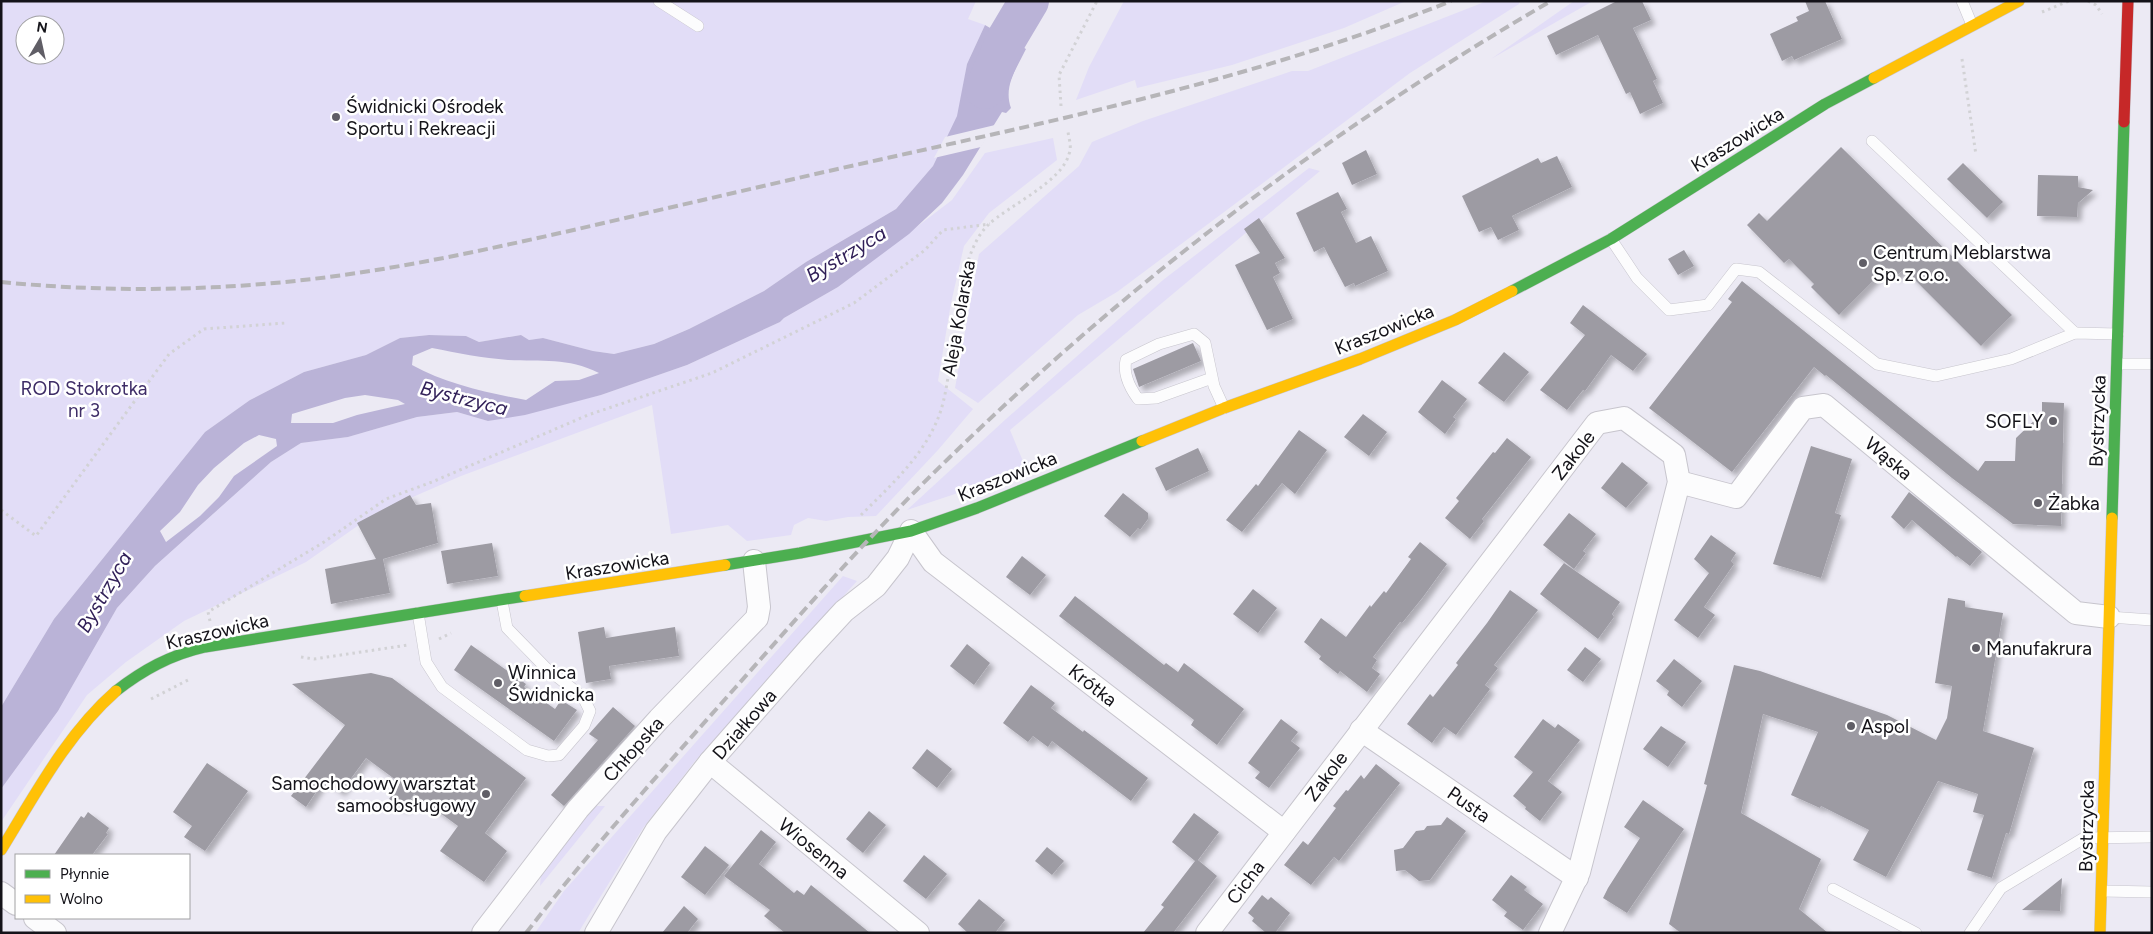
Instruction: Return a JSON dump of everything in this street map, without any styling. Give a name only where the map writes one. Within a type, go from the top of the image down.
[{"type":"street","name":"Kraszowicka","points":[[1,850],[68,745],[88,719],[106,700],[136,674],[169,658],[214,646],[269,636],[754,561],[911,531],[977,508],[1224,408],[1360,359],[1448,323],[1611,239],[1826,104],[2019,1]]},
{"type":"street","name":"Bystrzycka","points":[[2100,933],[2128,1]]},
{"type":"street","name":"Wąska","points":[[1679,482],[1736,497],[1803,408],[1824,405],[2076,613],[2109,617]]},
{"type":"street","name":"Zakole","points":[[1284,832],[1597,423],[1624,418],[1674,455],[1679,482],[1577,878],[1550,933]]},
{"type":"street","name":"Działkowa","points":[[596,933],[656,831],[710,762],[844,612],[876,586],[898,558],[911,531]]},
{"type":"street","name":"Krótka","points":[[911,531],[934,562],[1284,832]]},
{"type":"street","name":"Chłopska","points":[[483,933],[578,808],[757,618],[759,607],[754,561]]},
{"type":"street","name":"Pusta","points":[[1361,730],[1577,878]]},
{"type":"street","name":"Wiosenna","points":[[710,762],[918,933]]},
{"type":"street","name":"Cicha","points":[[1207,933],[1284,832]]},
{"type":"street","points":[[1,892],[15,903]]},
{"type":"street","points":[[36,919],[55,933]]},
{"type":"lane","points":[[659,1],[698,26]]},
{"type":"lane","points":[[1962,1],[1972,25]]},
{"type":"lane","points":[[1872,140],[2075,333]]},
{"type":"lane","points":[[1611,239],[1637,278],[1668,310],[1708,305],[1736,268],[1759,272],[1877,364],[1919,373],[1936,376],[2011,359],[2075,333],[2118,334]]},
{"type":"lane","points":[[1212,378],[1156,398],[1138,399],[1132,391],[1124,368],[1126,360],[1159,344],[1194,334],[1205,343],[1214,386],[1224,408]]},
{"type":"lane","points":[[2117,364],[2152,364]]},
{"type":"lane","points":[[418,613],[426,662],[442,687],[527,750],[548,756],[559,756],[584,726],[590,711],[583,698],[546,668],[508,628],[502,601]]},
{"type":"lane","points":[[2109,617],[2152,620]]},
{"type":"lane","points":[[1970,933],[2001,888],[2084,838],[2152,837]]},
{"type":"lane","points":[[1833,889],[1916,933]]},
{"type":"lane","points":[[2102,891],[2152,892]]},
{"type":"path","points":[[1061,106],[1059,75],[1097,1]]},
{"type":"path","points":[[2088,1],[2096,5],[2104,18]]},
{"type":"path","points":[[1961,51],[1976,155]]},
{"type":"path","name":"Aleja Kolarska","points":[[858,519],[907,469],[933,428],[940,410],[952,354],[957,313],[970,251],[978,236],[990,224],[1063,168],[1070,154],[1068,132]]},
{"type":"path","points":[[214,646],[208,612],[324,542],[386,499],[432,482],[588,415],[712,373],[854,303],[925,250],[944,230],[990,224]]},
{"type":"path","points":[[1,510],[36,536],[170,354],[204,329],[286,324]]},
{"type":"green space","name":"ROD Stokrotka nr 3","points":[[1,1],[976,1],[968,19],[985,25],[967,64],[958,116],[933,166],[896,209],[806,262],[764,291],[689,329],[654,344],[614,354],[593,351],[543,338],[529,340],[521,335],[479,342],[466,336],[429,335],[400,338],[366,355],[304,372],[250,400],[205,432],[54,619],[1,707]]},
{"type":"green space","points":[[1124,1],[1406,1],[1344,28],[1232,65],[1137,88],[1135,80],[1076,100],[1089,67]]},
{"type":"green space","points":[[1487,1],[1520,1],[1519,4],[1410,73],[1117,292],[1078,315],[978,403],[955,388],[979,254],[1079,166],[1092,142],[1143,121],[1292,71],[1308,71]]},
{"type":"green space","points":[[1574,1],[1593,1],[1491,59]]},
{"type":"green space","points":[[1053,138],[1057,160],[989,213],[964,246],[951,303],[938,381],[973,409],[938,450],[876,516],[848,517],[826,521],[808,518],[794,525],[791,535],[747,541],[728,525],[671,534],[652,405],[461,476],[376,513],[306,562],[184,621],[126,662],[87,695],[1,822],[1,789],[58,711],[117,608],[155,566],[271,462],[301,443],[348,437],[417,417],[457,412],[488,421],[601,395],[687,365],[780,322],[838,287],[952,200],[985,153]]},
{"type":"green space","points":[[1309,168],[1320,171],[1010,430],[1025,466],[961,492],[907,510],[1006,419],[1163,280]]},
{"type":"green space","points":[[843,576],[857,581],[695,761],[643,828],[578,933],[535,933],[564,891]]},
{"type":"green space","points":[[595,806],[605,806],[540,886],[541,874]]},
{"type":"water","points":[[985,25],[1026,49],[1012,77],[1009,92],[1011,108],[1006,113],[1002,112],[963,175],[942,203],[909,234],[838,287],[780,322],[687,365],[601,395],[525,415],[488,421],[457,412],[417,417],[348,437],[301,443],[271,462],[155,566],[117,608],[58,711],[1,789],[1,707],[54,619],[205,432],[250,400],[304,372],[366,355],[400,338],[429,335],[466,336],[479,342],[521,335],[529,340],[543,338],[593,351],[614,354],[654,344],[689,329],[764,291],[806,262],[896,209],[933,166],[957,116],[967,64]],"holes":[[[432,348],[508,360],[565,362],[599,373],[579,380],[555,381],[526,400],[453,383],[412,365],[413,356]],[[365,395],[398,400],[405,404],[357,415],[333,423],[291,423],[292,414],[345,398]],[[259,435],[276,439],[277,446],[234,476],[219,497],[200,516],[166,542],[160,531],[180,512],[198,485],[214,468],[244,443]]]},
{"type":"pier","points":[[995,125],[981,147],[934,158],[945,137]]},
{"type":"building","points":[[1617,1],[1642,1],[1651,20],[1633,28],[1657,79],[1653,81],[1663,103],[1640,114],[1630,92],[1626,94],[1598,35],[1556,55],[1547,36]]},
{"type":"building","points":[[1805,1],[1825,1],[1842,39],[1794,60],[1792,56],[1782,61],[1770,34],[1798,21],[1796,17],[1809,11]]},
{"type":"building","points":[[1841,147],[2012,315],[1981,346],[1904,269],[1895,277],[1886,268],[1839,315],[1811,287],[1814,284],[1789,259],[1784,263],[1747,225],[1759,213],[1767,221]]},
{"type":"building","points":[[1366,150],[1377,174],[1352,185],[1342,163]]},
{"type":"building","points":[[1557,156],[1572,187],[1512,216],[1519,230],[1498,240],[1491,227],[1479,232],[1462,196],[1538,158],[1541,163]]},
{"type":"building","points":[[1963,163],[2003,202],[1987,218],[1947,179]]},
{"type":"building","points":[[2038,175],[2078,176],[2078,187],[2093,190],[2078,203],[2077,217],[2037,216]]},
{"type":"building","points":[[1338,192],[1347,209],[1341,212],[1356,243],[1371,236],[1388,271],[1355,286],[1354,283],[1345,287],[1324,247],[1314,252],[1296,213]]},
{"type":"building","points":[[1259,218],[1285,258],[1275,263],[1280,273],[1273,277],[1293,319],[1267,330],[1235,265],[1260,253],[1244,229]]},
{"type":"building","points":[[1684,250],[1694,266],[1678,275],[1668,259]]},
{"type":"building","points":[[1742,281],[1978,471],[1985,461],[2015,461],[2016,438],[2042,413],[2042,402],[2064,403],[2061,526],[2013,524],[1952,478],[1814,367],[1732,472],[1649,408],[1732,302],[1728,299]]},
{"type":"building","points":[[1583,305],[1647,354],[1633,371],[1611,355],[1585,391],[1583,390],[1567,410],[1540,390],[1585,335],[1570,323]]},
{"type":"building","points":[[1193,343],[1201,361],[1139,387],[1133,369]]},
{"type":"building","points":[[1504,352],[1529,372],[1504,402],[1478,383]]},
{"type":"building","points":[[1442,380],[1467,399],[1453,417],[1456,419],[1445,434],[1418,412]]},
{"type":"building","points":[[1363,414],[1387,432],[1369,456],[1344,437]]},
{"type":"building","points":[[1299,430],[1327,450],[1295,494],[1282,483],[1242,532],[1226,520],[1256,484],[1258,486]]},
{"type":"building","points":[[1507,438],[1531,457],[1482,519],[1484,521],[1470,539],[1445,518],[1459,501],[1456,498],[1493,452],[1495,453]]},
{"type":"building","points":[[1811,446],[1852,459],[1835,513],[1841,515],[1821,578],[1773,564]]},
{"type":"building","points":[[1198,448],[1209,471],[1166,491],[1155,468]]},
{"type":"building","points":[[1622,462],[1648,483],[1626,508],[1601,488]]},
{"type":"building","points":[[1909,492],[1982,552],[1970,566],[1956,557],[1912,520],[1904,529],[1891,517]]},
{"type":"building","points":[[1123,493],[1148,513],[1148,519],[1140,530],[1138,528],[1130,537],[1104,516]]},
{"type":"building","points":[[410,495],[416,505],[431,503],[438,543],[383,559],[390,593],[331,604],[325,569],[376,559],[357,523]]},
{"type":"building","points":[[1569,513],[1596,534],[1583,551],[1586,553],[1574,569],[1543,545]]},
{"type":"building","points":[[1711,535],[1736,553],[1731,561],[1734,564],[1704,607],[1715,615],[1698,638],[1674,620],[1709,573],[1694,559]]},
{"type":"building","points":[[1420,542],[1447,564],[1423,597],[1402,623],[1400,622],[1373,657],[1377,660],[1372,668],[1380,674],[1367,692],[1340,671],[1338,674],[1319,659],[1321,656],[1304,642],[1321,618],[1346,637],[1370,605],[1371,607],[1384,591],[1386,593],[1411,559],[1408,557]]},
{"type":"building","points":[[492,543],[498,576],[447,584],[441,551]]},
{"type":"building","points":[[1022,556],[1046,575],[1030,595],[1006,577]]},
{"type":"building","points":[[1564,563],[1620,602],[1612,614],[1614,617],[1598,639],[1540,594]]},
{"type":"building","points":[[1253,589],[1277,608],[1258,633],[1233,614]]},
{"type":"building","points":[[1510,590],[1538,610],[1494,665],[1498,668],[1485,685],[1490,689],[1456,735],[1444,727],[1432,743],[1407,724],[1430,694],[1433,697],[1458,665],[1456,663]]},
{"type":"building","points":[[1075,596],[1164,665],[1166,663],[1178,672],[1184,663],[1244,709],[1217,745],[1191,725],[1194,720],[1059,616]]},
{"type":"building","points":[[1948,598],[1965,601],[1965,607],[2003,613],[1983,731],[2034,748],[2009,834],[2006,833],[1992,878],[1967,870],[1984,815],[1973,812],[1978,794],[1938,781],[1886,877],[1853,860],[1869,830],[1821,806],[1820,808],[1791,795],[1818,732],[1763,714],[1741,813],[1821,859],[1799,909],[1828,933],[1681,933],[1669,924],[1707,785],[1704,784],[1734,665],[1760,671],[1887,715],[1936,740],[1947,718],[1952,686],[1935,683]]},
{"type":"building","points":[[604,627],[606,638],[675,627],[679,656],[609,666],[611,679],[586,683],[578,632]]},
{"type":"building","points":[[967,644],[990,663],[974,685],[950,666]]},
{"type":"building","points":[[471,645],[526,684],[524,687],[555,709],[561,700],[577,710],[554,741],[454,670]]},
{"type":"building","points":[[1585,647],[1601,659],[1583,682],[1567,670]]},
{"type":"building","points":[[1674,659],[1702,681],[1682,707],[1667,695],[1669,691],[1656,681]]},
{"type":"building","points":[[371,673],[392,678],[526,778],[485,833],[507,851],[484,882],[440,851],[458,826],[414,794],[404,809],[389,799],[400,783],[366,758],[341,792],[324,780],[306,807],[291,796],[345,725],[292,684]]},
{"type":"building","points":[[1031,685],[1055,703],[1051,708],[1148,778],[1131,801],[1052,741],[1048,747],[1033,736],[1028,742],[1003,723]]},
{"type":"building","points":[[613,707],[635,726],[564,806],[551,795],[598,740],[589,734]]},
{"type":"building","points":[[1281,719],[1298,732],[1291,741],[1300,748],[1269,788],[1255,778],[1260,772],[1248,763]]},
{"type":"building","points":[[1543,719],[1555,728],[1558,724],[1580,740],[1548,781],[1562,792],[1540,821],[1513,796],[1533,772],[1514,757]]},
{"type":"building","points":[[1661,726],[1686,742],[1668,767],[1643,749]]},
{"type":"building","points":[[927,749],[952,769],[937,788],[912,768]]},
{"type":"building","points":[[207,763],[248,791],[205,851],[184,837],[192,826],[173,812]]},
{"type":"building","points":[[1376,764],[1400,783],[1339,861],[1334,857],[1311,885],[1284,865],[1303,841],[1308,845],[1336,808],[1333,806],[1346,790],[1348,791],[1361,775],[1364,779]]},
{"type":"building","points":[[1643,800],[1684,829],[1627,913],[1603,898],[1640,838],[1624,827]]},
{"type":"building","points":[[869,811],[886,825],[863,853],[846,839]]},
{"type":"building","points":[[88,812],[109,828],[106,833],[108,834],[93,854],[55,854],[81,816],[84,818]]},
{"type":"building","points":[[1194,813],[1219,832],[1198,860],[1217,876],[1173,933],[1143,933],[1164,907],[1161,905],[1195,861],[1172,842]]},
{"type":"building","points":[[1447,817],[1466,831],[1430,880],[1419,881],[1405,870],[1396,871],[1394,850],[1403,848],[1416,831],[1424,830],[1427,826],[1441,825]]},
{"type":"building","points":[[761,830],[776,842],[759,864],[794,893],[797,890],[804,895],[811,885],[870,933],[785,933],[764,916],[770,910],[724,876]]},
{"type":"building","points":[[705,846],[729,865],[705,895],[681,877]]},
{"type":"building","points":[[1047,847],[1064,861],[1052,875],[1035,861]]},
{"type":"building","points":[[924,855],[947,874],[926,899],[903,881]]},
{"type":"building","points":[[1511,875],[1527,887],[1524,890],[1543,904],[1523,930],[1504,916],[1507,912],[1492,900]]},
{"type":"building","points":[[2062,878],[2060,911],[2022,910]]},
{"type":"building","points":[[1262,895],[1268,900],[1271,897],[1290,913],[1275,933],[1266,933],[1252,921],[1254,918],[1248,913]]},
{"type":"building","points":[[979,899],[1005,920],[995,933],[968,933],[958,924]]},
{"type":"building","points":[[684,906],[698,919],[687,933],[662,933]]},
{"type":"waterway","name":"Bystrzyca","points":[[985,89],[1007,38],[1029,1]]},
{"type":"railway","points":[[1,282],[43,286],[127,289],[253,285],[367,272],[428,261],[578,229],[1135,101],[1215,80],[1294,56],[1373,30],[1451,1]]},
{"type":"railway","points":[[526,933],[629,809],[840,570],[950,457],[1019,392],[1089,329],[1162,269],[1312,155],[1390,101],[1551,1]]},
{"type":"traffic: fast","points":[[1512,291],[1611,239],[1825,104],[1874,78]]},
{"type":"traffic: fast","points":[[2112,518],[2124,122]]},
{"type":"traffic: fast","points":[[725,565],[800,553],[911,531],[977,508],[1142,441]]},
{"type":"traffic: fast","points":[[116,691],[136,676],[158,664],[192,650],[525,596]]},
{"type":"traffic: slow","points":[[1874,78],[2019,1]]},
{"type":"traffic: slow","points":[[1142,441],[1224,408],[1360,359],[1455,320],[1512,291]]},
{"type":"traffic: slow","points":[[2100,933],[2112,518]]},
{"type":"traffic: slow","points":[[525,596],[725,565]]},
{"type":"traffic: slow","points":[[1,850],[52,766],[98,708],[116,691]]},
{"type":"traffic: jam","points":[[2124,122],[2128,1]]},
{"type":"place","name":"Świdnicki Ośrodek Sportu i Rekreacji","points":[[336,117]]},
{"type":"place","name":"Centrum Meblarstwa Sp. z o.o.","points":[[1863,263]]},
{"type":"place","name":"SOFLY","points":[[2053,421]]},
{"type":"place","name":"Żabka","points":[[2038,503]]},
{"type":"place","name":"Manufakrura","points":[[1976,648]]},
{"type":"place","name":"Winnica Świdnicka","points":[[498,683]]},
{"type":"place","name":"Aspol","points":[[1851,726]]},
{"type":"place","name":"Samochodowy warsztat samoobsługowy","points":[[486,794]]}]
